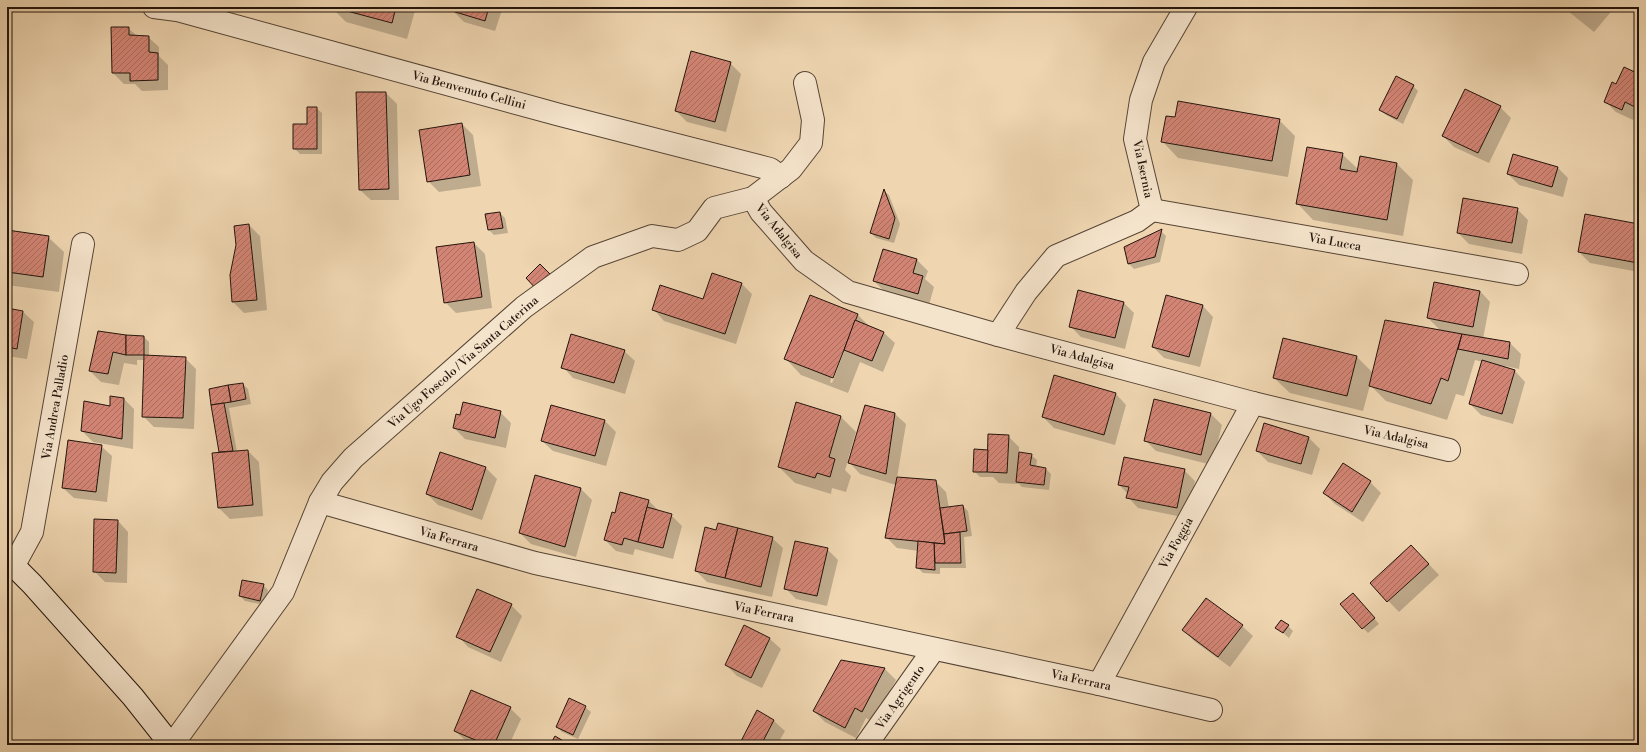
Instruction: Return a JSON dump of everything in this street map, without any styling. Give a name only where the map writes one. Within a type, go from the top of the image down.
[{"type":"street","name":"Via Benvenuto Cellini","points":[[154,7],[177,10],[560,115],[770,168],[781,177]]},
{"type":"street","name":"Via Isernia","points":[[998,335],[1026,292],[1056,256],[1137,221],[1152,210],[1135,139],[1141,100],[1154,62],[1186,7]]},
{"type":"street","name":"Via Ugo Foscolo / Via Santa Caterina","points":[[171,745],[283,592],[320,502],[332,482],[353,458],[524,308],[593,257],[652,236],[678,240],[697,231],[714,208],[753,198],[791,170],[811,143],[813,120],[805,83]]},
{"type":"street","name":"Via Adalgisa","points":[[753,198],[761,212],[804,261],[848,292],[998,335],[1253,403],[1449,450]]},
{"type":"street","name":"Via Lucca","points":[[1152,210],[1517,274]]},
{"type":"street","name":"Via Andrea Palladio","points":[[11,562],[32,532],[83,244]]},
{"type":"street","name":"Via Foggia","points":[[1099,684],[1253,403]]},
{"type":"street","name":"Via Ferrara","points":[[320,502],[535,563],[1099,684],[1211,710]]},
{"type":"street","points":[[11,562],[133,697],[171,745]]},
{"type":"street","name":"Via Agrigento","points":[[866,745],[934,649]]},
{"type":"building","points":[[332,7],[396,7],[392,23]]},
{"type":"building","points":[[453,7],[489,7],[485,21],[452,11]]},
{"type":"building","points":[[111,27],[129,27],[129,35],[149,36],[149,52],[158,53],[158,80],[130,81],[130,73],[112,73]]},
{"type":"building","points":[[691,51],[731,62],[715,122],[675,111]]},
{"type":"building","points":[[1624,67],[1639,74],[1639,109],[1625,102],[1622,110],[1604,102],[1612,82],[1616,84]]},
{"type":"building","points":[[1396,76],[1414,85],[1397,119],[1379,110]]},
{"type":"building","points":[[1465,89],[1501,106],[1478,153],[1442,136]]},
{"type":"building","points":[[356,92],[386,92],[389,189],[359,190]]},
{"type":"building","points":[[1178,101],[1280,119],[1272,161],[1161,142],[1166,116],[1175,117]]},
{"type":"building","points":[[307,107],[317,107],[317,149],[293,149],[293,124],[307,124]]},
{"type":"building","points":[[462,123],[470,175],[427,182],[419,130]]},
{"type":"building","points":[[1307,147],[1343,153],[1340,169],[1357,172],[1360,156],[1397,163],[1387,220],[1296,204]]},
{"type":"building","points":[[1513,154],[1558,167],[1552,187],[1507,174]]},
{"type":"building","points":[[884,189],[895,218],[889,239],[870,233]]},
{"type":"building","points":[[1463,198],[1518,208],[1512,243],[1457,233]]},
{"type":"building","points":[[500,212],[503,228],[488,230],[485,214]]},
{"type":"building","points":[[1585,214],[1639,224],[1638,263],[1578,252]]},
{"type":"building","points":[[249,224],[257,300],[232,302],[230,275],[236,245],[234,226]]},
{"type":"building","points":[[1162,229],[1155,257],[1128,264],[1124,247]]},
{"type":"building","points":[[7,230],[49,236],[43,277],[7,272]]},
{"type":"building","points":[[474,242],[482,297],[444,303],[436,247]]},
{"type":"building","points":[[883,249],[917,259],[913,273],[923,276],[918,294],[873,281]]},
{"type":"building","points":[[540,264],[552,276],[538,291],[526,278]]},
{"type":"building","points":[[712,273],[742,283],[725,334],[652,310],[660,285],[703,299]]},
{"type":"building","points":[[1434,282],[1480,291],[1473,327],[1427,318]]},
{"type":"building","points":[[1078,290],[1124,302],[1115,338],[1069,327]]},
{"type":"building","points":[[810,295],[858,314],[833,378],[784,359]]},
{"type":"building","points":[[1166,295],[1203,305],[1189,357],[1152,347]]},
{"type":"building","points":[[7,308],[23,311],[17,349],[7,347]]},
{"type":"building","points":[[855,320],[884,332],[872,361],[844,350]]},
{"type":"building","points":[[1385,320],[1462,334],[1448,381],[1441,378],[1431,404],[1369,386]]},
{"type":"building","points":[[98,331],[126,335],[126,355],[113,352],[108,374],[89,371]]},
{"type":"building","points":[[571,334],[625,350],[614,383],[561,368]]},
{"type":"building","points":[[1462,334],[1510,342],[1508,359],[1458,349]]},
{"type":"building","points":[[126,335],[144,336],[144,355],[126,355]]},
{"type":"building","points":[[1283,338],[1357,356],[1347,396],[1273,378]]},
{"type":"building","points":[[144,355],[186,357],[183,418],[142,417]]},
{"type":"building","points":[[1482,360],[1515,370],[1502,414],[1469,404]]},
{"type":"building","points":[[1054,375],[1116,393],[1104,435],[1042,417]]},
{"type":"building","points":[[243,383],[246,399],[231,402],[228,385]]},
{"type":"building","points":[[228,385],[231,402],[211,405],[209,389]]},
{"type":"building","points":[[110,396],[124,398],[122,439],[81,431],[84,401],[110,406]]},
{"type":"building","points":[[1154,399],[1211,413],[1201,455],[1144,441]]},
{"type":"building","points":[[463,402],[501,411],[495,438],[453,428],[456,414],[460,415]]},
{"type":"building","points":[[796,402],[841,416],[829,457],[835,459],[830,477],[817,473],[815,478],[778,467]]},
{"type":"building","points":[[224,403],[233,451],[219,452],[211,405]]},
{"type":"building","points":[[551,405],[605,420],[595,456],[541,441]]},
{"type":"building","points":[[865,405],[895,413],[886,474],[848,463]]},
{"type":"building","points":[[1264,423],[1309,437],[1301,464],[1256,451]]},
{"type":"building","points":[[988,434],[1009,435],[1007,473],[987,472]]},
{"type":"building","points":[[68,440],[102,445],[96,492],[62,488]]},
{"type":"building","points":[[974,449],[988,450],[987,472],[973,472]]},
{"type":"building","points":[[248,450],[253,505],[218,508],[212,453]]},
{"type":"building","points":[[440,452],[486,467],[472,510],[426,494]]},
{"type":"building","points":[[1019,452],[1032,454],[1030,465],[1046,468],[1044,485],[1016,482]]},
{"type":"building","points":[[1124,457],[1185,469],[1177,508],[1126,498],[1129,487],[1118,485]]},
{"type":"building","points":[[1343,463],[1371,481],[1352,512],[1323,493]]},
{"type":"building","points":[[535,475],[581,488],[565,547],[519,533]]},
{"type":"building","points":[[897,477],[936,480],[945,544],[885,538]]},
{"type":"building","points":[[620,492],[649,500],[638,542],[624,538],[622,545],[604,540],[612,512],[615,513]]},
{"type":"building","points":[[963,505],[967,531],[944,534],[940,508]]},
{"type":"building","points":[[647,507],[672,514],[663,548],[638,542]]},
{"type":"building","points":[[94,519],[118,520],[116,573],[93,572]]},
{"type":"building","points":[[718,523],[738,528],[725,578],[695,571],[705,527],[716,530]]},
{"type":"building","points":[[738,528],[773,537],[761,587],[725,578]]},
{"type":"building","points":[[960,532],[961,563],[935,563],[934,543],[945,544],[944,534]]},
{"type":"building","points":[[795,541],[828,548],[817,596],[784,589]]},
{"type":"building","points":[[918,541],[934,543],[935,570],[916,568]]},
{"type":"building","points":[[1411,545],[1429,564],[1387,602],[1370,583]]},
{"type":"building","points":[[242,580],[264,584],[260,601],[239,596]]},
{"type":"building","points":[[477,589],[512,604],[490,652],[456,637]]},
{"type":"building","points":[[1353,593],[1375,618],[1362,629],[1340,604]]},
{"type":"building","points":[[1206,598],[1243,625],[1218,657],[1182,630]]},
{"type":"building","points":[[1281,620],[1289,625],[1283,633],[1275,628]]},
{"type":"building","points":[[744,625],[770,638],[751,678],[725,665]]},
{"type":"building","points":[[841,660],[885,668],[862,712],[855,708],[845,728],[813,711]]},
{"type":"building","points":[[471,690],[511,707],[494,745],[487,745],[454,731]]},
{"type":"building","points":[[569,698],[586,706],[573,735],[556,727]]},
{"type":"building","points":[[757,710],[774,720],[761,745],[739,745]]},
{"type":"building","points":[[555,736],[570,745],[550,745]]}]
